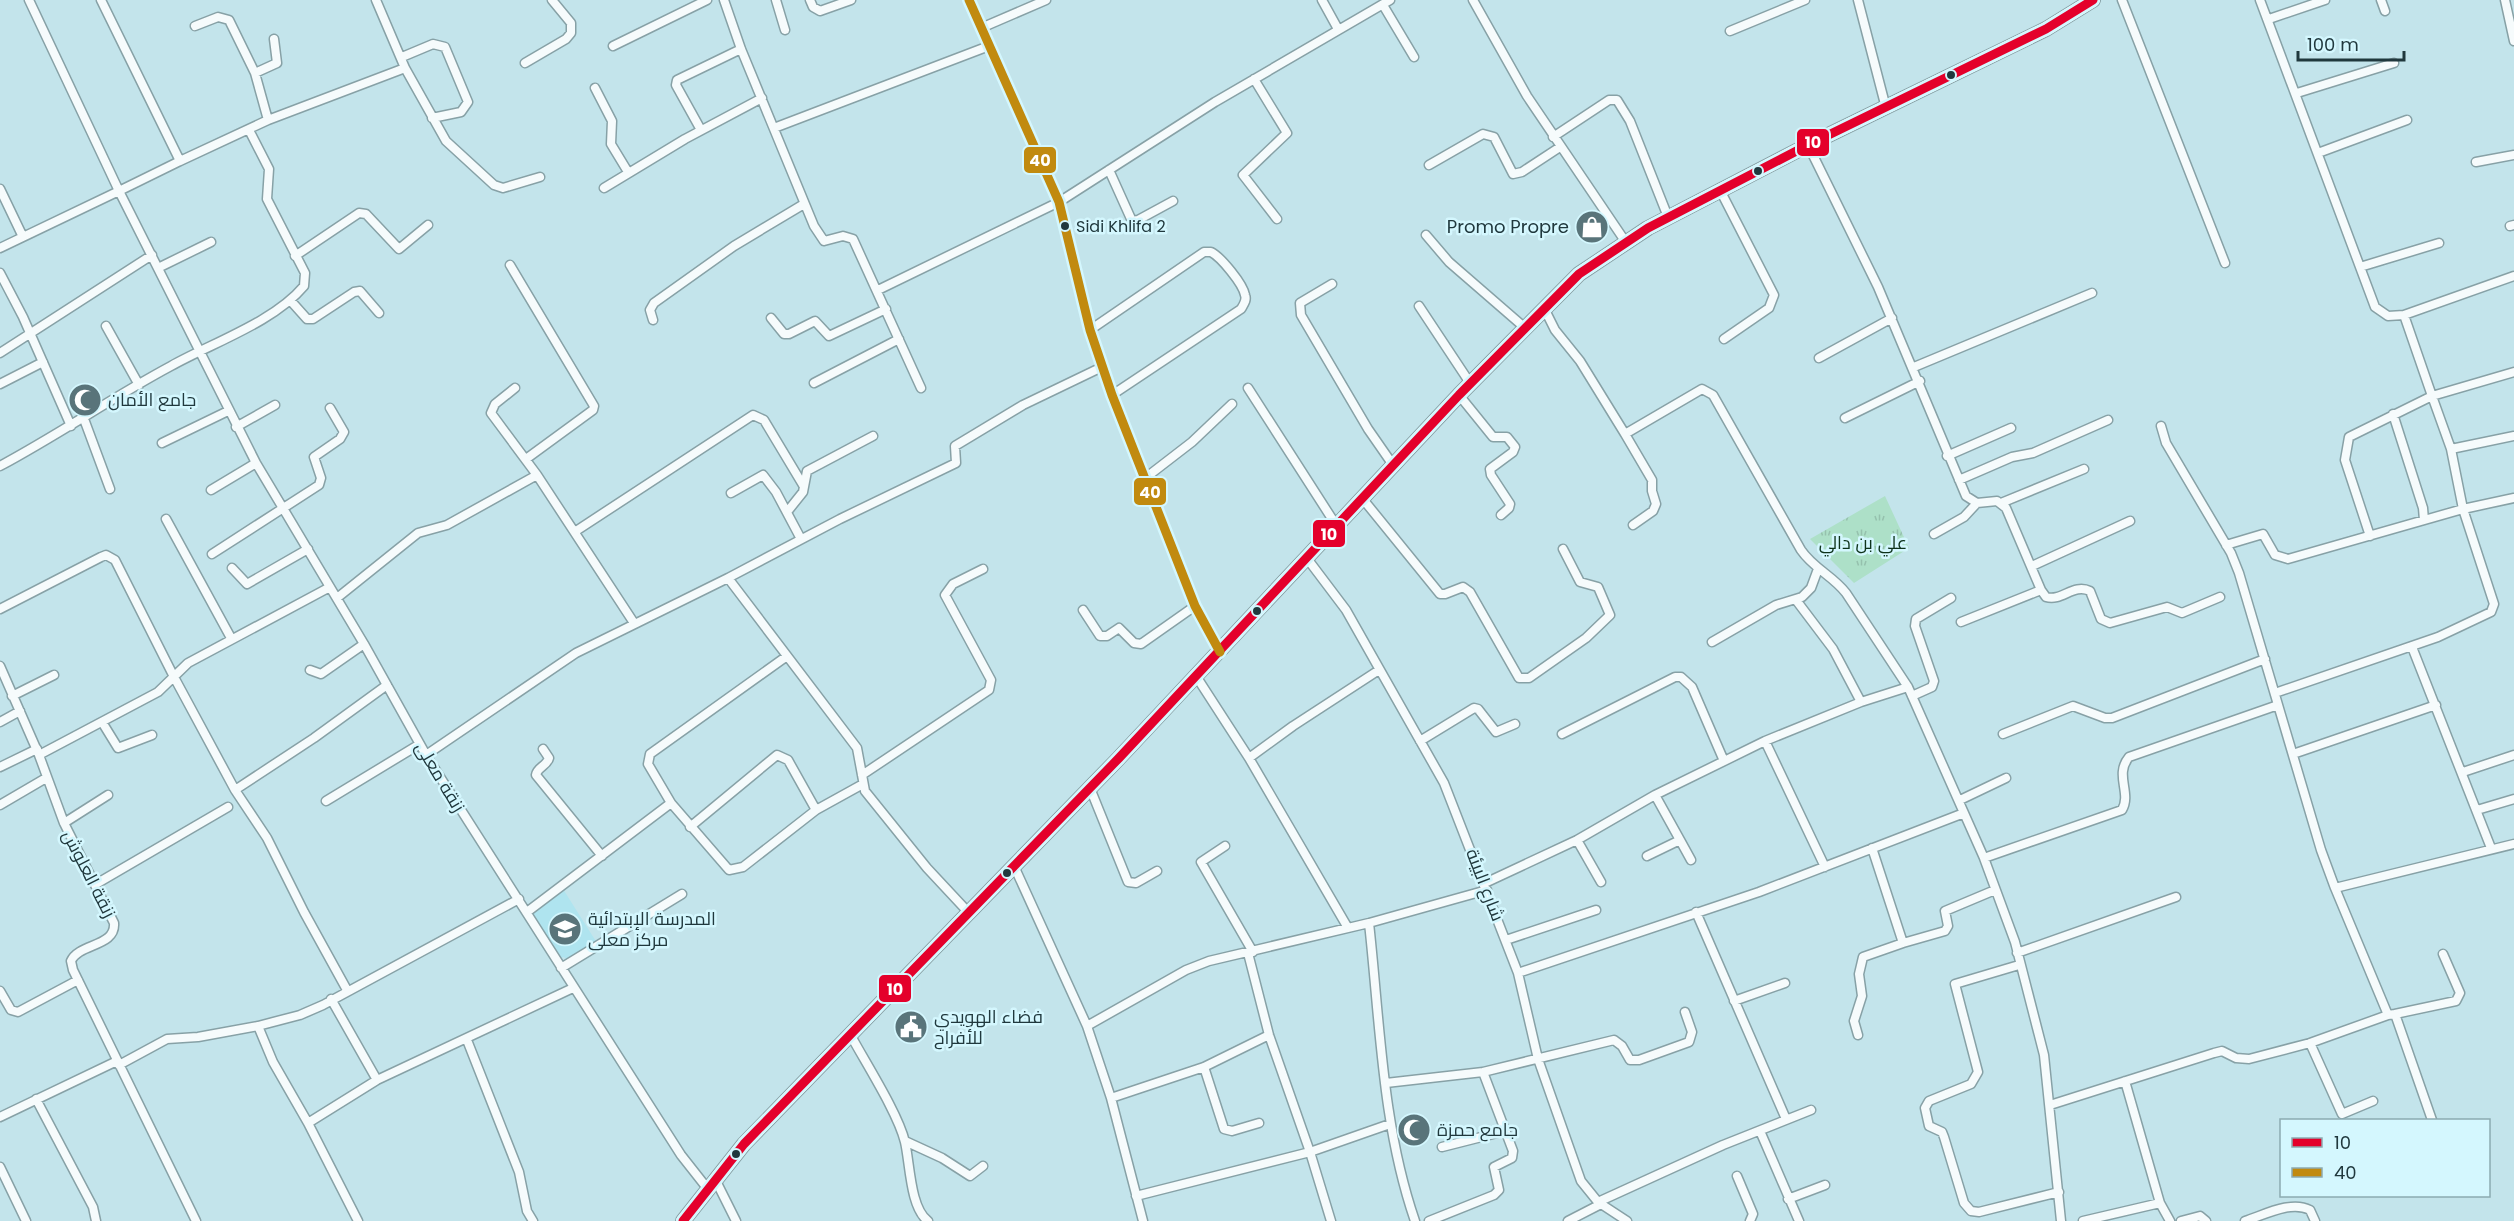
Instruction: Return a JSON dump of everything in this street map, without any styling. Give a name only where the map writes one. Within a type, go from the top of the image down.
[{"type":"main road","points":[[683,1221],[711,1183],[850,1034],[1220,652],[1470,383],[1579,274],[1625,241],[1668,217],[1808,145],[2046,29],[2093,0]]},
{"type":"street","name":"زنقة معلى","points":[[29,0],[119,191],[256,463],[472,831],[519,899],[573,988],[681,1155],[711,1183],[736,1221]]},
{"type":"street","points":[[101,0],[180,161]]},
{"type":"street","points":[[376,0],[405,68],[446,141],[494,185],[503,188],[540,177]]},
{"type":"street","points":[[525,63],[566,39],[571,33],[571,23],[552,0]]},
{"type":"street","points":[[613,46],[707,0]]},
{"type":"street","points":[[724,0],[741,49],[804,204],[823,241],[843,236],[854,239],[921,388]]},
{"type":"street","points":[[776,0],[785,30]]},
{"type":"street","points":[[810,0],[813,7],[820,11],[851,0]]},
{"type":"street","points":[[969,0],[1059,202],[1090,330],[1112,395],[1195,606],[1220,652]]},
{"type":"street","points":[[981,28],[1047,0]]},
{"type":"street","points":[[1322,0],[1338,29]]},
{"type":"street","points":[[1473,0],[1527,96],[1553,137],[1597,196],[1625,241]]},
{"type":"street","points":[[1730,31],[1805,0]]},
{"type":"street","points":[[1858,0],[1886,108]]},
{"type":"street","points":[[2122,0],[2225,263]]},
{"type":"street","points":[[2260,0],[2297,93],[2375,308],[2388,316],[2404,315],[2514,276]]},
{"type":"street","points":[[2269,19],[2325,0]]},
{"type":"street","points":[[2381,0],[2385,11]]},
{"type":"street","points":[[2505,0],[2514,41]]},
{"type":"street","points":[[878,290],[1059,202],[1254,79],[1387,2],[1414,57]]},
{"type":"street","points":[[195,26],[218,17],[229,20],[255,73],[268,120]]},
{"type":"street","points":[[255,73],[277,63],[274,39]]},
{"type":"street","points":[[402,57],[433,44],[445,47],[468,97],[468,102],[461,112],[432,118]]},
{"type":"street","points":[[774,128],[989,46]]},
{"type":"street","points":[[701,130],[676,85],[677,80],[741,49]]},
{"type":"street","points":[[2297,93],[2394,63]]},
{"type":"street","points":[[0,248],[268,120],[405,68]]},
{"type":"street","points":[[1254,79],[1287,133],[1243,175],[1277,219]]},
{"type":"street","points":[[595,87],[612,121],[611,144],[628,172]]},
{"type":"street","points":[[604,188],[701,130],[762,98]]},
{"type":"street","points":[[1553,137],[1609,100],[1617,100],[1629,121],[1668,217]]},
{"type":"street","points":[[2319,153],[2407,120]]},
{"type":"street","points":[[0,466],[200,350],[237,332],[290,300],[304,286],[306,280],[267,199],[269,169],[249,130]]},
{"type":"street","points":[[1429,165],[1483,134],[1494,137],[1513,174],[1522,172],[1560,147]]},
{"type":"street","points":[[1808,145],[1914,367],[1947,456],[1966,496],[1977,503]]},
{"type":"street","points":[[2476,162],[2514,154]]},
{"type":"street","points":[[1109,170],[1132,220],[1138,220],[1173,201]]},
{"type":"street","points":[[0,189],[23,237]]},
{"type":"street","points":[[1720,190],[1772,288],[1774,299],[1769,308],[1724,339]]},
{"type":"street","points":[[653,320],[650,310],[654,303],[734,246],[804,204]]},
{"type":"street","points":[[295,256],[359,213],[366,214],[399,249],[428,225]]},
{"type":"street","points":[[1426,235],[1449,262],[1524,327]]},
{"type":"street","points":[[158,268],[211,242]]},
{"type":"street","points":[[2360,267],[2439,243]]},
{"type":"street","points":[[1090,330],[1204,252],[1211,252],[1220,258],[1245,293],[1245,301],[1241,309],[1112,395]]},
{"type":"street","points":[[0,353],[152,255]]},
{"type":"street","points":[[510,265],[594,406],[593,410],[526,459]]},
{"type":"street","points":[[0,273],[30,333],[71,426]]},
{"type":"street","points":[[1332,284],[1300,303],[1300,315],[1368,429],[1393,465]]},
{"type":"street","points":[[290,300],[307,319],[313,319],[354,292],[360,291],[379,313]]},
{"type":"street","points":[[1914,367],[2092,293]]},
{"type":"street","points":[[1419,306],[1470,383]]},
{"type":"street","points":[[1544,308],[1555,330],[1580,361],[1653,480],[1652,491],[1656,504],[1653,511],[1633,525]]},
{"type":"street","points":[[771,318],[784,334],[789,334],[814,321],[829,336],[886,309]]},
{"type":"street","points":[[2275,693],[2412,647],[2486,616],[2493,609],[2494,604],[2463,509],[2451,449],[2404,315]]},
{"type":"street","points":[[1819,358],[1892,318]]},
{"type":"street","points":[[106,326],[139,385]]},
{"type":"street","points":[[814,383],[899,339]]},
{"type":"street","points":[[0,384],[43,362]]},
{"type":"street","points":[[426,755],[576,652],[728,579],[801,539],[956,463],[956,446],[1016,409],[1102,367]]},
{"type":"street","points":[[2370,536],[2349,474],[2346,445],[2352,434],[2432,396],[2514,372]]},
{"type":"street","points":[[1845,418],[1920,381]]},
{"type":"street","points":[[1248,387],[1336,525]]},
{"type":"street","points":[[515,388],[495,404],[491,413],[576,531],[634,623]]},
{"type":"street","points":[[1625,434],[1696,392],[1702,389],[1708,390],[1801,550],[1818,569],[1834,579],[1846,593],[1908,687],[1984,858],[2017,953],[2041,1036],[2061,1221]]},
{"type":"street","points":[[1459,395],[1493,437],[1507,437],[1515,447],[1513,452],[1490,470],[1510,504],[1501,515]]},
{"type":"street","points":[[1144,479],[1192,442],[1232,404]]},
{"type":"street","points":[[236,426],[275,405]]},
{"type":"street","points":[[212,554],[319,485],[321,478],[314,457],[344,435],[344,429],[330,408]]},
{"type":"street","points":[[162,443],[228,411]]},
{"type":"street","points":[[2393,414],[2423,508],[2424,520]]},
{"type":"street","points":[[576,531],[753,415],[764,420],[803,485]]},
{"type":"street","points":[[84,419],[110,489]]},
{"type":"street","points":[[1959,480],[2012,458],[2033,453],[2108,420]]},
{"type":"street","points":[[2161,426],[2166,443],[2226,545],[2239,573],[2335,888],[2391,1014],[2432,1119]]},
{"type":"street","points":[[1947,456],[2011,428]]},
{"type":"street","points":[[786,512],[801,494],[807,471],[873,436]]},
{"type":"street","points":[[2451,449],[2514,436]]},
{"type":"street","points":[[211,490],[256,463]]},
{"type":"street","points":[[1934,534],[1964,517],[1977,503],[1990,501],[2001,503],[2084,469]]},
{"type":"street","points":[[337,598],[418,533],[447,525],[537,475]]},
{"type":"street","points":[[731,493],[763,475],[801,539]]},
{"type":"street","points":[[1362,498],[1440,594],[1463,587],[1470,592],[1519,678],[1522,679],[1586,638],[1610,615],[1598,587],[1580,582],[1563,549]]},
{"type":"street","points":[[2226,545],[2263,534],[2275,555],[2288,559],[2463,509],[2514,498]]},
{"type":"street","points":[[2001,503],[2006,508],[2041,590],[2051,599],[2076,589],[2086,589],[2090,591],[2101,619],[2110,623],[2167,607],[2182,613],[2220,597]]},
{"type":"street","points":[[166,519],[231,638]]},
{"type":"street","points":[[2032,566],[2130,521]]},
{"type":"street","points":[[232,568],[248,584],[308,549]]},
{"type":"street","points":[[0,609],[102,557],[111,556],[120,568],[174,677],[235,790],[267,838],[347,990]]},
{"type":"street","name":"شارع البيئة","points":[[1306,557],[1346,610],[1447,789],[1518,973],[1538,1059],[1581,1181],[1587,1193],[1627,1221]]},
{"type":"street","points":[[787,656],[650,754],[648,764],[671,803],[726,868],[735,870],[743,867],[816,810],[989,690],[991,680],[945,595],[953,584],[983,569]]},
{"type":"street","points":[[1712,642],[1776,605],[1796,600],[1808,592],[1818,569]]},
{"type":"street","points":[[728,579],[857,748],[865,790],[927,868],[969,913]]},
{"type":"street","points":[[0,767],[102,722],[158,692],[188,663],[330,587]]},
{"type":"street","points":[[1961,622],[2041,590]]},
{"type":"street","points":[[1912,696],[1932,687],[1934,681],[1915,626],[1916,619],[1951,598]]},
{"type":"street","points":[[1796,600],[1833,649],[1861,702]]},
{"type":"street","points":[[1083,610],[1096,634],[1103,637],[1119,628],[1134,643],[1141,644],[1195,606]]},
{"type":"street","points":[[310,670],[321,674],[364,644]]},
{"type":"street","points":[[2412,647],[2491,848]]},
{"type":"street","points":[[2003,735],[2073,706],[2105,718],[2112,718],[2265,659]]},
{"type":"street","name":"زنقة العلوش","points":[[0,668],[38,752],[64,824],[96,884],[114,929],[109,938],[74,955],[71,964],[196,1221]]},
{"type":"street","points":[[1249,758],[1293,726],[1379,670]]},
{"type":"street","points":[[12,696],[54,675]]},
{"type":"street","points":[[1196,676],[1249,758],[1348,928]]},
{"type":"street","points":[[1562,734],[1675,677],[1681,677],[1692,687],[1724,761]]},
{"type":"street","points":[[235,790],[314,738],[387,685]]},
{"type":"street","points":[[1087,1026],[1186,970],[1209,961],[1369,923],[1486,886],[1577,840],[1655,795],[1765,741],[1861,702],[1908,687]]},
{"type":"street","points":[[1984,858],[2122,810],[2126,801],[2121,772],[2129,757],[2278,705]]},
{"type":"street","points":[[2293,753],[2436,705]]},
{"type":"street","points":[[1420,741],[1474,708],[1478,709],[1496,732],[1515,724]]},
{"type":"street","points":[[0,722],[20,711]]},
{"type":"street","points":[[102,722],[118,748],[152,735]]},
{"type":"street","points":[[1765,741],[1825,867]]},
{"type":"street","points":[[326,801],[420,744]]},
{"type":"street","points":[[543,749],[549,758],[548,762],[537,771],[536,775],[602,856]]},
{"type":"street","points":[[690,827],[777,755],[788,760],[816,810]]},
{"type":"street","points":[[2463,772],[2514,755]]},
{"type":"street","points":[[0,805],[46,778]]},
{"type":"street","points":[[1960,800],[2006,778]]},
{"type":"street","points":[[1090,788],[1128,882],[1136,883],[1157,871]]},
{"type":"street","points":[[64,824],[108,795]]},
{"type":"street","points":[[1655,795],[1691,860]]},
{"type":"street","points":[[2477,810],[2514,799]]},
{"type":"street","points":[[526,912],[671,803]]},
{"type":"street","points":[[96,884],[228,807]]},
{"type":"street","points":[[1518,973],[1759,892],[1964,813]]},
{"type":"street","points":[[1577,840],[1601,882]]},
{"type":"street","points":[[1647,856],[1680,840]]},
{"type":"street","points":[[2335,888],[2514,844]]},
{"type":"street","points":[[1225,846],[1201,862],[1250,953],[1269,1035],[1310,1152],[1331,1221]]},
{"type":"street","points":[[1872,848],[1903,944]]},
{"type":"street","points":[[1014,866],[1087,1026],[1111,1098],[1143,1221]]},
{"type":"street","points":[[1858,1035],[1854,1021],[1862,996],[1859,974],[1863,957],[1945,931],[1948,926],[1946,911],[1995,890]]},
{"type":"street","points":[[561,968],[682,894]]},
{"type":"street","points":[[2017,953],[2176,897]]},
{"type":"street","points":[[0,1117],[167,1039],[198,1037],[258,1026],[300,1015],[519,899]]},
{"type":"street","points":[[1506,940],[1596,910]]},
{"type":"street","points":[[1696,912],[1786,1119]]},
{"type":"street","points":[[1369,923],[1390,1124],[1403,1185],[1415,1221]]},
{"type":"street","points":[[2050,1105],[2214,1053],[2222,1051],[2243,1060],[2310,1043],[2391,1014],[2456,1001],[2460,993],[2443,954]]},
{"type":"street","points":[[2019,965],[1955,984],[1978,1072],[1971,1084],[1929,1101],[1925,1108],[1929,1126],[1942,1132],[1964,1203],[1971,1211],[1979,1212],[2059,1192]]},
{"type":"street","points":[[0,991],[11,1010],[18,1012],[78,980]]},
{"type":"street","points":[[1734,1001],[1785,983]]},
{"type":"street","points":[[308,1123],[377,1080],[467,1040],[573,988]]},
{"type":"street","points":[[332,999],[377,1080]]},
{"type":"street","points":[[1386,1083],[1483,1072],[1614,1040],[1622,1046],[1630,1060],[1639,1060],[1689,1041],[1692,1032],[1685,1012]]},
{"type":"street","points":[[258,1026],[281,1077],[308,1123],[358,1221]]},
{"type":"street","points":[[850,1034],[905,1141],[917,1203],[922,1217],[928,1221]]},
{"type":"street","points":[[1111,1098],[1204,1067],[1269,1035]]},
{"type":"street","points":[[467,1040],[519,1172],[527,1211],[533,1221]]},
{"type":"street","points":[[2310,1043],[2342,1114],[2373,1101]]},
{"type":"street","points":[[1204,1067],[1224,1129],[1232,1131],[1259,1124]]},
{"type":"street","points":[[1429,1221],[1497,1193],[1494,1167],[1509,1160],[1513,1154],[1483,1072]]},
{"type":"street","points":[[2125,1081],[2160,1203],[2170,1221]]},
{"type":"street","points":[[36,1099],[93,1207],[96,1221]]},
{"type":"street","points":[[1568,1221],[1599,1203],[1786,1119],[1811,1110]]},
{"type":"street","points":[[1136,1196],[1310,1152],[1390,1124]]},
{"type":"street","points":[[1442,1147],[1505,1131]]},
{"type":"street","points":[[1760,1131],[1799,1221]]},
{"type":"street","points":[[905,1141],[942,1158],[964,1174],[974,1175],[983,1166]]},
{"type":"street","points":[[0,1167],[26,1221]]},
{"type":"street","points":[[1737,1176],[1753,1214],[1750,1221]]},
{"type":"street","points":[[1788,1198],[1825,1185]]},
{"type":"street","points":[[2084,1221],[2160,1203]]},
{"type":"street","points":[[2245,1221],[2290,1207],[2303,1206],[2310,1210],[2315,1221]]},
{"type":"street","points":[[2181,1221],[2200,1216],[2206,1221]]},
{"type":"shaded area","name":"المدرسة الإبتدائية مركز معلى","points":[[563,889],[597,943],[568,961],[564,957],[561,958],[534,915],[534,910]]},
{"type":"green space","name":"علي بن دالي","points":[[1885,496],[1909,548],[1854,583],[1810,539]]},
{"type":"transit line","name":"40","points":[[969,0],[1059,202],[1090,330],[1112,395],[1195,606],[1220,652]]},
{"type":"transit line","name":"10","points":[[683,1221],[744,1144],[1119,758],[1459,395],[1579,274],[1648,228],[1808,145],[2046,29],[2093,0]]},
{"type":"place","name":"Sidi Khlifa 2","points":[[1065,226]]},
{"type":"place","name":"Promo Propre","points":[[1592,227]]},
{"type":"place","name":"جامع الأمان","points":[[85,400]]},
{"type":"place","name":"المدرسة الإبتدائية مركز معلى","points":[[565,929]]},
{"type":"place","name":"فضاء الهويدي للأفراح","points":[[911,1027]]},
{"type":"place","name":"جامع حمزة","points":[[1414,1130]]}]
